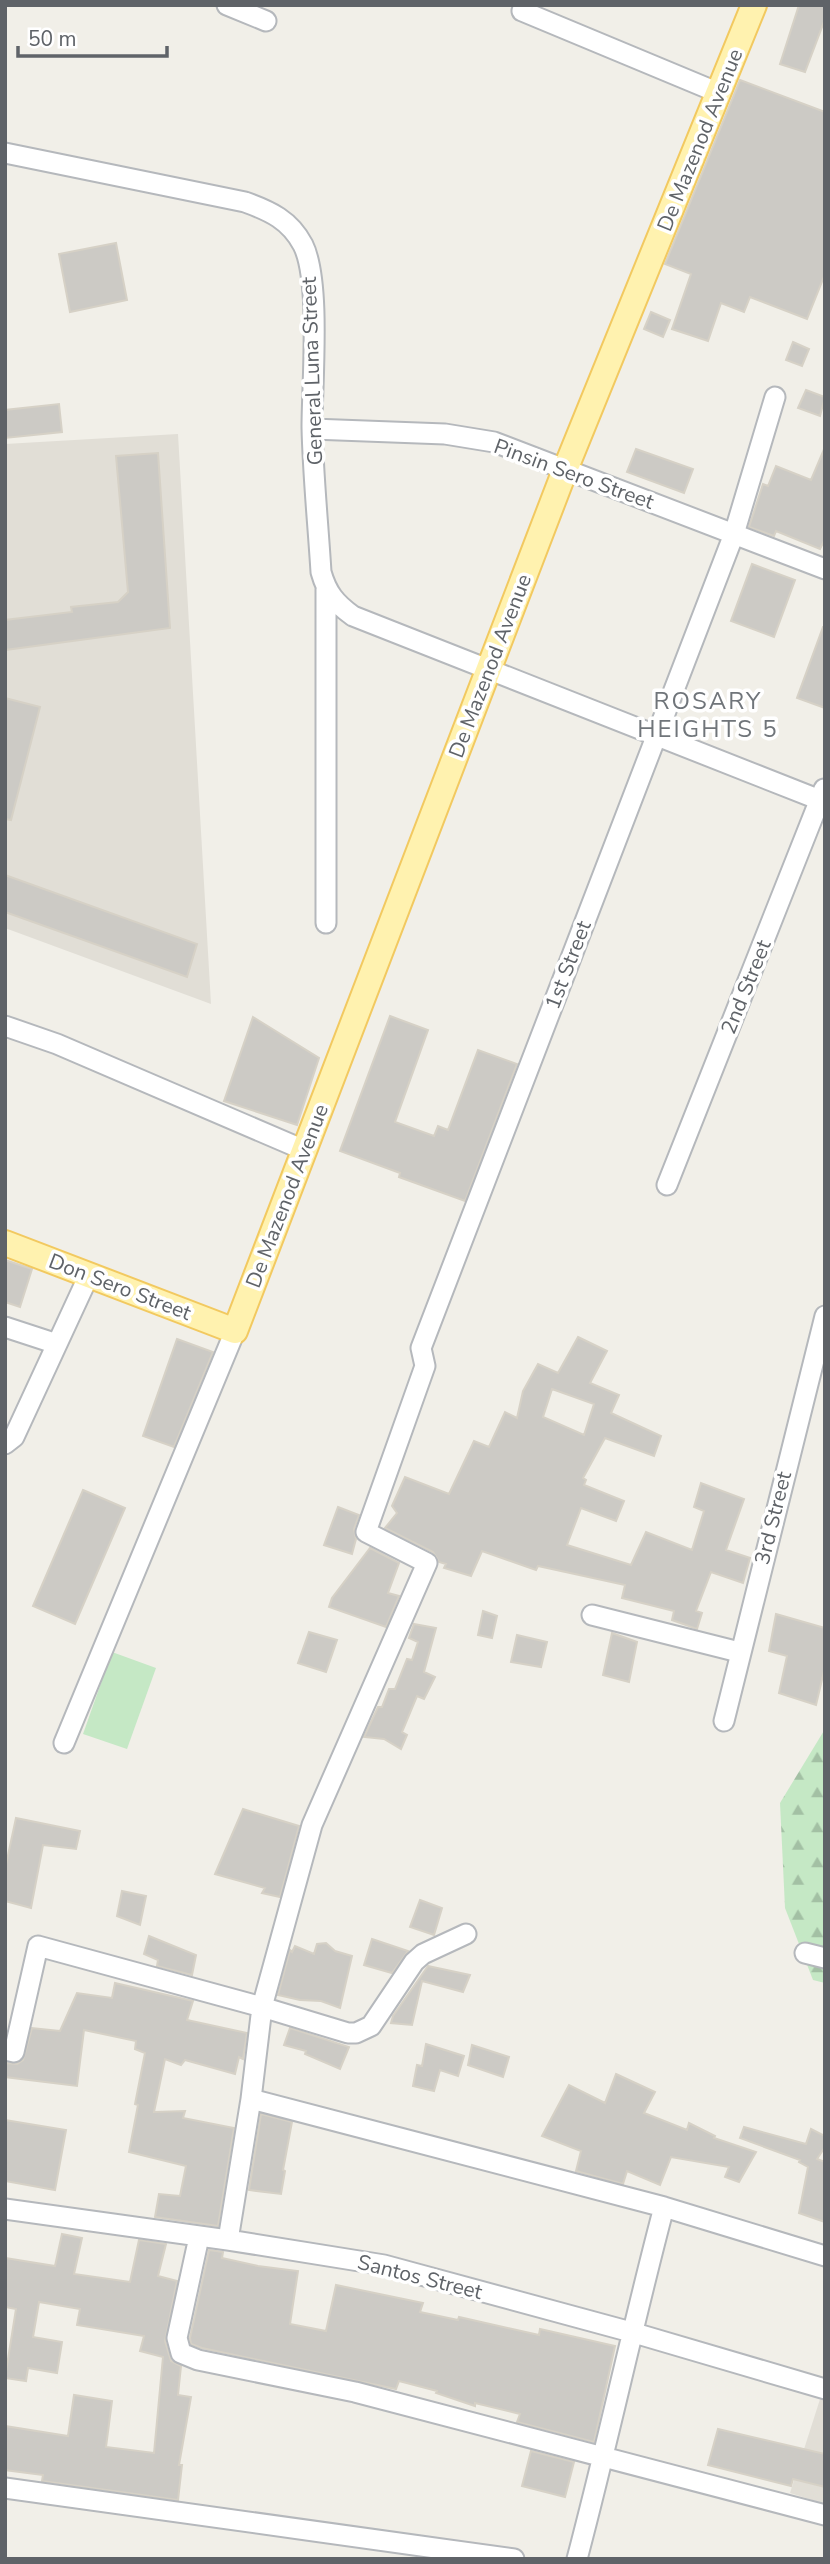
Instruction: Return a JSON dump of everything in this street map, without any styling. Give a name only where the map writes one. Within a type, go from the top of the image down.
[{"type":"main road","name":"De Mazenod Avenue","points":[[235,1331],[565,470],[754,5]]},
{"type":"main road","name":"Don Sero Street","points":[[5,1243],[235,1331]]},
{"type":"street","points":[[227,5],[266,21]]},
{"type":"street","points":[[522,11],[719,93]]},
{"type":"street","name":"General Luna Street","points":[[5,153],[245,202],[269,211],[285,221],[304,247],[310,266],[312,429],[321,572],[326,590],[326,923]]},
{"type":"street","name":"1st Street","points":[[262,2007],[312,1825],[427,1563],[366,1532],[425,1366],[421,1348],[734,534],[775,397]]},
{"type":"street","name":"Pinsin Sero Street","points":[[312,429],[445,434],[494,442],[825,569]]},
{"type":"street","points":[[326,590],[336,603],[354,616],[656,736],[823,797]]},
{"type":"street","name":"2nd Street","points":[[667,1185],[823,797]]},
{"type":"street","points":[[5,1026],[57,1044],[304,1150]]},
{"type":"street","points":[[5,1444],[14,1437],[89,1275]]},
{"type":"street","name":"3rd Street","points":[[724,1721],[739,1652],[825,1316]]},
{"type":"street","points":[[5,1327],[57,1344]]},
{"type":"street","points":[[64,1743],[235,1331]]},
{"type":"street","points":[[592,1615],[739,1652]]},
{"type":"street","points":[[5,2050],[14,2052],[38,1945],[348,2033],[364,2031],[371,2026],[414,1962],[423,1954],[466,1934]]},
{"type":"street","points":[[805,1953],[825,1958]]},
{"type":"street","points":[[228,2240],[251,2099],[262,2007]]},
{"type":"street","points":[[251,2099],[664,2207],[825,2256]]},
{"type":"street","points":[[578,2559],[604,2457],[631,2332],[664,2207]]},
{"type":"street","name":"Santos Street","points":[[5,2209],[384,2265],[631,2332],[825,2389]]},
{"type":"street","points":[[199,2237],[177,2339],[181,2353],[198,2360],[355,2392],[825,2515]]},
{"type":"street","points":[[5,2488],[514,2559]]},
{"type":"shaded area","points":[[178,434],[211,1004],[5,928],[5,444]]},
{"type":"shaded area","points":[[821,2396],[825,2397],[825,2504],[790,2493]]},
{"type":"green space","points":[[112,1652],[156,1668],[127,1749],[83,1734]]},
{"type":"green space","points":[[825,1729],[825,1983],[813,1980],[785,1908],[780,1803]]},
{"type":"building","points":[[799,5],[825,5],[825,19],[805,72],[780,64]]},
{"type":"building","points":[[740,80],[825,112],[825,274],[807,319],[750,297],[744,312],[721,303],[708,341],[672,329],[691,274],[665,264]]},
{"type":"building","points":[[116,243],[127,300],[70,312],[59,254]]},
{"type":"building","points":[[651,312],[670,320],[663,337],[644,329]]},
{"type":"building","points":[[793,342],[809,349],[802,366],[786,360]]},
{"type":"building","points":[[806,390],[825,397],[820,416],[798,408]]},
{"type":"building","points":[[59,404],[62,432],[5,438],[5,410]]},
{"type":"building","points":[[825,447],[825,539],[820,549],[776,531],[774,536],[749,527],[763,484],[768,486],[776,466],[811,480]]},
{"type":"building","points":[[636,449],[693,469],[684,493],[627,472]]},
{"type":"building","points":[[158,453],[170,628],[5,650],[5,620],[72,612],[71,607],[118,602],[128,592],[116,456]]},
{"type":"building","points":[[752,564],[795,580],[774,637],[731,621]]},
{"type":"building","points":[[825,627],[825,708],[797,698]]},
{"type":"building","points":[[5,698],[40,707],[11,820],[5,819]]},
{"type":"building","points":[[5,875],[197,944],[187,977],[5,912]]},
{"type":"building","points":[[390,1016],[428,1030],[395,1122],[434,1136],[438,1126],[448,1130],[478,1050],[517,1064],[465,1201],[399,1177],[400,1173],[340,1151]]},
{"type":"building","points":[[253,1017],[319,1058],[297,1125],[224,1101]]},
{"type":"building","points":[[5,1260],[32,1269],[20,1307],[5,1302]]},
{"type":"building","points":[[578,1337],[607,1351],[590,1383],[619,1395],[611,1413],[661,1436],[654,1456],[605,1438],[583,1478],[586,1480],[584,1485],[624,1501],[616,1521],[581,1508],[567,1545],[631,1565],[646,1532],[692,1550],[704,1511],[694,1507],[701,1483],[744,1499],[726,1550],[750,1558],[743,1583],[711,1572],[696,1611],[702,1613],[697,1629],[672,1620],[674,1611],[622,1598],[625,1585],[538,1566],[536,1570],[482,1551],[471,1576],[444,1568],[446,1564],[439,1562],[433,1552],[385,1528],[397,1513],[392,1506],[405,1477],[449,1494],[474,1441],[489,1447],[505,1412],[517,1418],[523,1391],[538,1364],[558,1373]],"holes":[[[552,1389],[594,1404],[584,1435],[543,1417]]]},
{"type":"building","points":[[177,1339],[213,1352],[174,1447],[143,1436]]},
{"type":"building","points":[[83,1490],[125,1508],[75,1624],[33,1606]]},
{"type":"building","points":[[338,1507],[359,1515],[354,1529],[356,1539],[352,1554],[324,1545]]},
{"type":"building","points":[[370,1548],[399,1563],[388,1593],[399,1596],[386,1627],[329,1607],[332,1598]]},
{"type":"building","points":[[483,1611],[497,1616],[492,1638],[478,1635]]},
{"type":"building","points":[[776,1614],[825,1628],[825,1667],[816,1705],[779,1693],[787,1656],[769,1651]]},
{"type":"building","points":[[414,1624],[436,1628],[424,1672],[435,1677],[424,1699],[417,1696],[402,1732],[407,1735],[401,1749],[384,1739],[364,1737],[378,1707],[382,1707],[389,1689],[395,1689],[407,1659],[412,1660],[418,1642],[409,1638]]},
{"type":"building","points":[[309,1632],[337,1640],[326,1672],[298,1663]]},
{"type":"building","points":[[612,1633],[637,1642],[629,1682],[603,1675]]},
{"type":"building","points":[[517,1635],[547,1642],[541,1667],[511,1662]]},
{"type":"building","points":[[243,1809],[299,1826],[280,1897],[262,1893],[265,1888],[215,1874]]},
{"type":"building","points":[[16,1818],[80,1831],[76,1849],[43,1845],[31,1908],[5,1901],[5,1869]]},
{"type":"building","points":[[122,1891],[146,1896],[140,1925],[117,1916]]},
{"type":"building","points":[[420,1900],[442,1908],[434,1935],[410,1927]]},
{"type":"building","points":[[149,1936],[196,1955],[192,1975],[157,1966],[158,1960],[144,1954]]},
{"type":"building","points":[[372,1939],[408,1951],[392,1973],[364,1965]]},
{"type":"building","points":[[326,1943],[335,1951],[352,1956],[340,2008],[321,2001],[278,1995],[290,1950],[292,1952],[295,1946],[314,1954],[317,1944]]},
{"type":"building","points":[[428,1966],[470,1975],[463,1992],[422,1981],[412,2025],[391,2023],[393,2016]]},
{"type":"building","points":[[115,1983],[193,2001],[187,2020],[247,2033],[243,2059],[239,2057],[235,2074],[185,2060],[181,2065],[165,2059],[154,2112],[185,2111],[183,2118],[234,2128],[218,2226],[155,2217],[159,2194],[180,2196],[186,2166],[129,2152],[145,2053],[135,2049],[136,2041],[84,2030],[77,2086],[5,2077],[5,2063],[17,2064],[23,2060],[32,2028],[60,2031],[77,1993],[112,1998]]},
{"type":"building","points":[[290,2028],[349,2047],[340,2069],[305,2054],[306,2051],[284,2045]]},
{"type":"building","points":[[426,2044],[464,2056],[458,2076],[440,2070],[434,2091],[413,2086],[417,2065],[422,2066]]},
{"type":"building","points":[[472,2045],[509,2057],[503,2077],[468,2065]]},
{"type":"building","points":[[616,2074],[655,2092],[644,2113],[687,2130],[689,2123],[715,2136],[714,2138],[756,2152],[739,2182],[725,2177],[729,2167],[671,2157],[660,2185],[627,2171],[623,2184],[576,2171],[581,2151],[542,2136],[569,2085],[605,2103]]},
{"type":"building","points":[[261,2114],[292,2122],[281,2194],[249,2190]]},
{"type":"building","points":[[5,2120],[66,2130],[55,2190],[5,2181]]},
{"type":"building","points":[[744,2127],[806,2144],[811,2129],[825,2136],[825,2147],[817,2159],[825,2162],[825,2222],[799,2213],[808,2167],[799,2162],[800,2160],[740,2138]]},
{"type":"building","points":[[62,2234],[82,2238],[74,2274],[130,2282],[139,2240],[166,2244],[158,2276],[177,2281],[165,2341],[171,2361],[181,2366],[178,2395],[191,2397],[179,2465],[182,2465],[178,2500],[42,2481],[43,2475],[5,2470],[5,2426],[68,2436],[74,2395],[112,2401],[106,2447],[154,2453],[163,2357],[140,2351],[144,2336],[77,2325],[80,2309],[39,2302],[33,2337],[62,2342],[57,2373],[28,2368],[26,2381],[5,2378],[16,2309],[5,2307],[5,2258],[55,2266]]},
{"type":"building","points":[[209,2250],[223,2252],[222,2258],[298,2271],[290,2324],[326,2331],[336,2285],[423,2303],[420,2312],[458,2320],[459,2317],[539,2335],[540,2329],[615,2346],[594,2442],[517,2422],[520,2414],[475,2403],[475,2406],[436,2393],[437,2391],[399,2381],[396,2389],[191,2344],[190,2338]]},
{"type":"building","points":[[718,2429],[825,2454],[825,2487],[793,2479],[791,2486],[708,2465]]},
{"type":"building","points":[[531,2451],[574,2462],[565,2497],[522,2486]]},
{"type":"district","name":"ROSARY HEIGHTS 5","points":[[708,715]]}]
